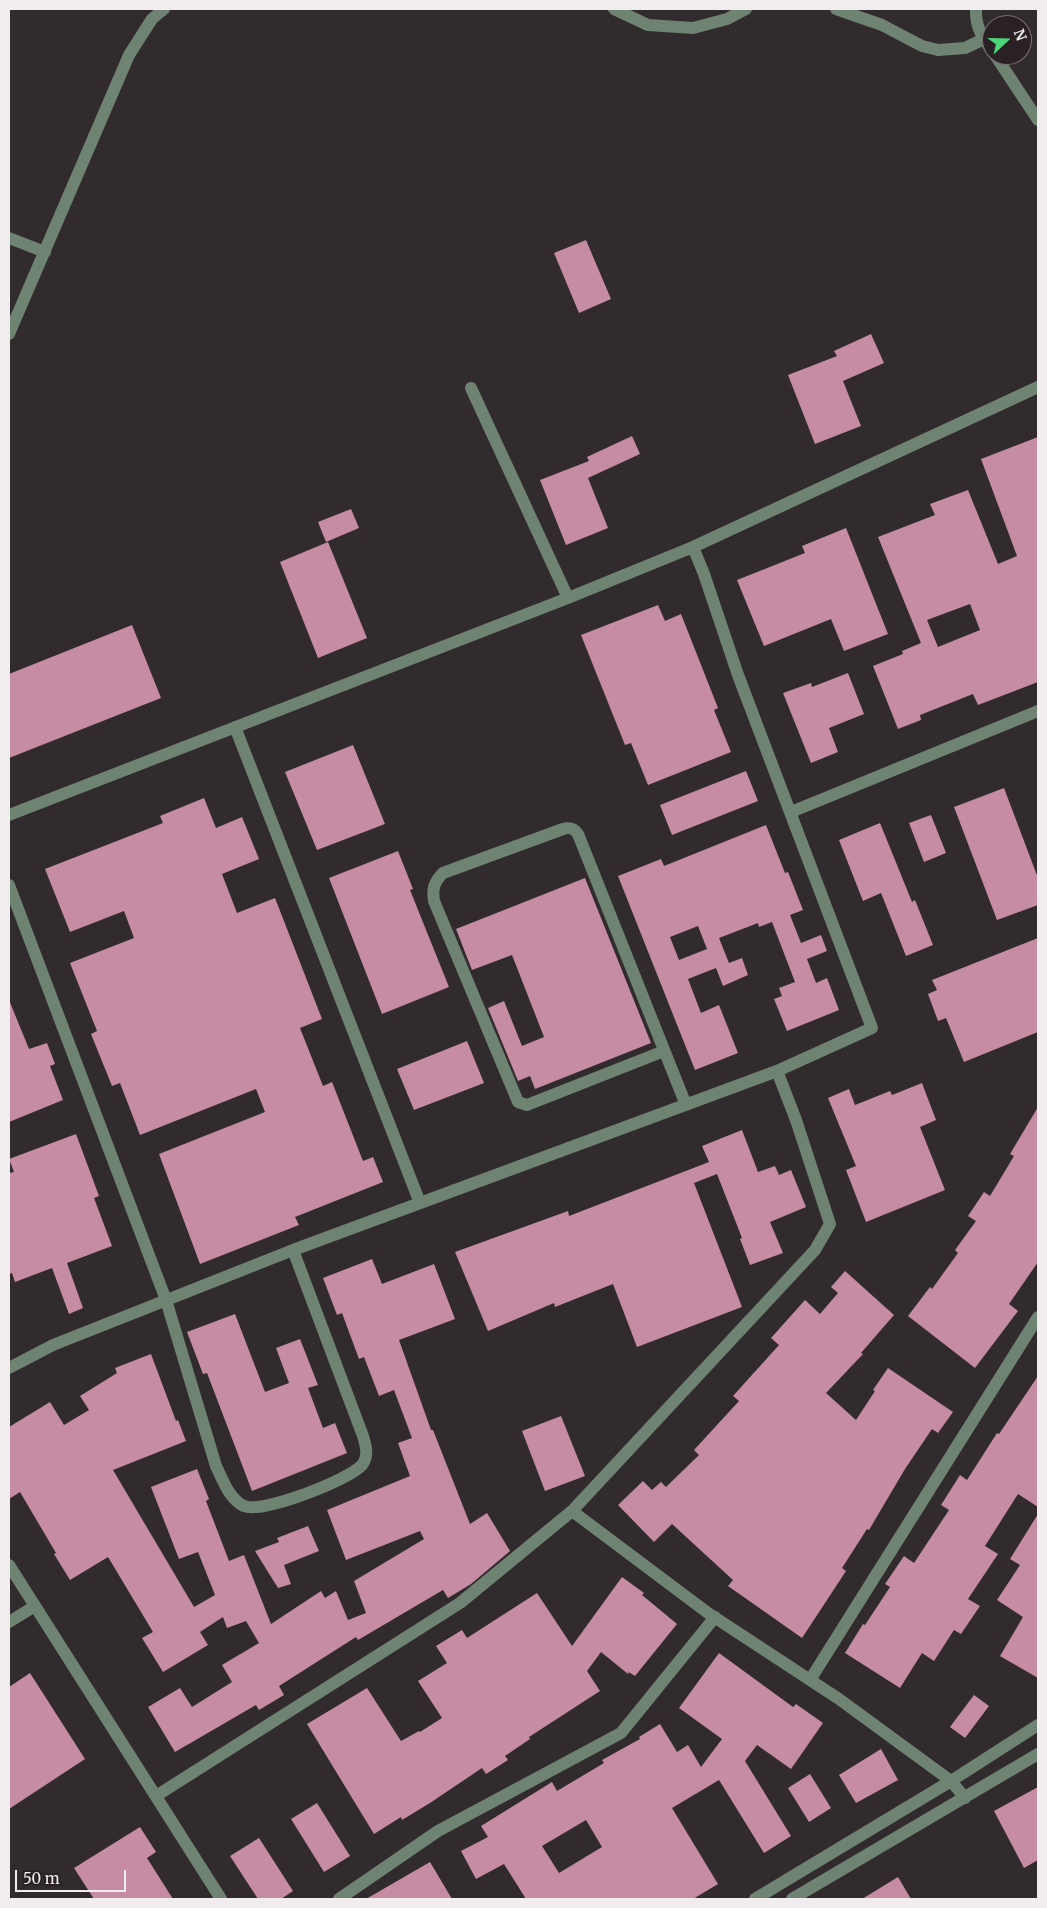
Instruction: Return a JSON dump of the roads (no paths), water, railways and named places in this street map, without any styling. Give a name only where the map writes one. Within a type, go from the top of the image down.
[{"type":"street","points":[[9,334],[130,55],[152,19],[164,9]]},
{"type":"street","points":[[614,9],[648,25],[693,28],[727,19],[746,9]]},
{"type":"street","points":[[836,9],[882,25],[922,46],[938,50],[965,48],[982,40]]},
{"type":"street","points":[[976,9],[976,20],[982,36]]},
{"type":"street","points":[[1002,65],[1038,120]]},
{"type":"street","points":[[9,238],[45,252]]},
{"type":"street","points":[[472,388],[568,598]]},
{"type":"street","points":[[9,815],[568,598],[692,546],[1037,390]]},
{"type":"street","points":[[9,1368],[53,1345],[166,1300],[293,1250],[777,1071],[872,1028],[738,675],[704,574],[692,546]]},
{"type":"street","points":[[790,812],[1038,711]]},
{"type":"street","points":[[235,727],[420,1203]]},
{"type":"street","points":[[664,1051],[526,1105],[518,1102],[434,901],[434,886],[442,874],[567,828],[571,828],[578,834],[686,1105]]},
{"type":"street","points":[[9,885],[166,1300],[216,1466],[227,1489],[238,1502],[247,1507],[259,1507],[326,1486],[350,1474],[362,1464],[367,1453],[363,1436],[293,1250]]},
{"type":"street","points":[[156,1796],[460,1603],[572,1511],[815,1250],[830,1224],[796,1120],[777,1071]]},
{"type":"street","points":[[810,1680],[1038,1316]]},
{"type":"street","points":[[572,1511],[715,1617],[810,1680],[951,1781],[965,1798]]},
{"type":"street","points":[[9,1565],[221,1899]]},
{"type":"street","points":[[9,1622],[35,1606]]},
{"type":"street","points":[[339,1899],[438,1831],[621,1733],[715,1617]]},
{"type":"street","points":[[755,1899],[951,1781],[1038,1725]]},
{"type":"street","points":[[791,1878],[800,1897],[1038,1754]]}]
